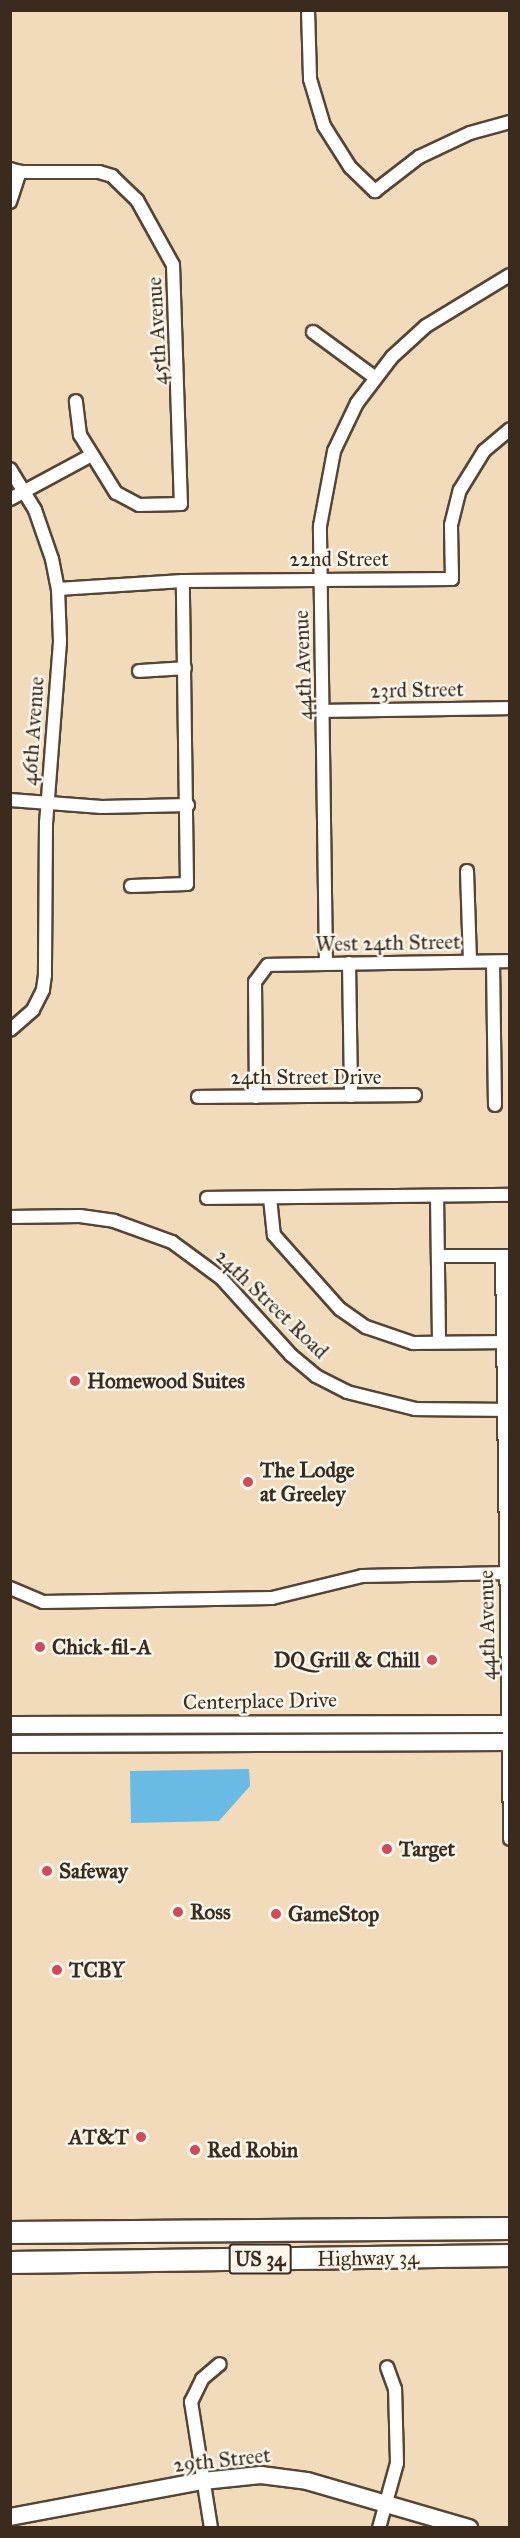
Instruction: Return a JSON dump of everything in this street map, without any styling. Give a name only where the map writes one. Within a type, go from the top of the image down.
[{"type":"highway","name":"Highway 34","points":[[10,2232],[510,2228]]},
{"type":"highway","name":"Highway 34","points":[[10,2262],[510,2255]]},
{"type":"street","points":[[308,10],[310,79],[324,126],[350,167],[375,191],[419,157],[470,133],[510,122]]},
{"type":"street","points":[[10,202],[15,170]]},
{"type":"street","name":"45th Avenue","points":[[15,170],[99,172],[112,176],[137,200],[173,264],[181,504],[139,505],[122,498],[85,459]]},
{"type":"street","name":"44th Avenue","points":[[326,963],[324,711],[320,579],[324,488],[341,434],[373,376],[426,326],[510,275]]},
{"type":"street","points":[[313,332],[373,376]]},
{"type":"street","points":[[10,499],[85,459],[76,401]]},
{"type":"street","name":"22nd Street","points":[[58,589],[183,581],[452,579],[451,525],[460,490],[484,451],[510,429]]},
{"type":"street","name":"46th Avenue","points":[[10,469],[25,491],[44,534],[58,589],[60,642],[47,803],[43,990],[33,1010],[10,1030]]},
{"type":"street","points":[[131,886],[187,884],[188,805],[183,581]]},
{"type":"street","points":[[139,671],[185,668]]},
{"type":"street","name":"23rd Street","points":[[324,711],[510,708]]},
{"type":"street","points":[[10,800],[47,803],[188,805]]},
{"type":"street","points":[[467,871],[470,961]]},
{"type":"street","points":[[493,962],[495,1105]]},
{"type":"street","name":"West 24th Street","points":[[256,1097],[255,982],[268,965],[510,962]]},
{"type":"street","points":[[349,963],[351,1096]]},
{"type":"street","name":"24th Street Drive","points":[[198,1097],[415,1095]]},
{"type":"street","points":[[207,1198],[510,1195]]},
{"type":"street","points":[[437,1196],[439,1342]]},
{"type":"street","points":[[270,1198],[274,1235],[340,1309],[377,1333],[413,1343],[506,1342]]},
{"type":"street","name":"24th Street Road","points":[[10,1216],[81,1216],[114,1221],[172,1242],[222,1278],[291,1355],[316,1376],[347,1392],[415,1409],[507,1410]]},
{"type":"street","points":[[438,1256],[506,1256]]},
{"type":"street","name":"44th Avenue","points":[[506,1256],[510,1839]]},
{"type":"street","points":[[10,1588],[43,1602],[265,1598],[298,1595],[362,1576],[508,1573]]},
{"type":"street","name":"Centerplace Drive","points":[[10,1725],[509,1724]]},
{"type":"street","name":"Centerplace Drive","points":[[10,1744],[509,1742]]},
{"type":"street","points":[[211,2528],[192,2402],[202,2379],[220,2364]]},
{"type":"street","points":[[380,2528],[398,2463],[395,2390],[387,2367]]},
{"type":"street","name":"29th Street","points":[[10,2517],[203,2481],[284,2476],[387,2502],[469,2528]]},
{"type":"water","points":[[249,1769],[250,1786],[219,1821],[131,1823],[130,1771]]},
{"type":"place","name":"Homewood Suites","points":[[75,1381]]},
{"type":"place","name":"The Lodge at Greeley","points":[[248,1482]]},
{"type":"place","name":"Chick-fil-A","points":[[40,1647]]},
{"type":"place","name":"DQ Grill & Chill","points":[[432,1660]]},
{"type":"place","name":"Target","points":[[387,1849]]},
{"type":"place","name":"Safeway","points":[[47,1871]]},
{"type":"place","name":"Ross","points":[[178,1912]]},
{"type":"place","name":"GameStop","points":[[276,1914]]},
{"type":"place","name":"TCBY","points":[[57,1970]]},
{"type":"place","name":"AT&T","points":[[141,2137]]},
{"type":"place","name":"Red Robin","points":[[195,2150]]}]
